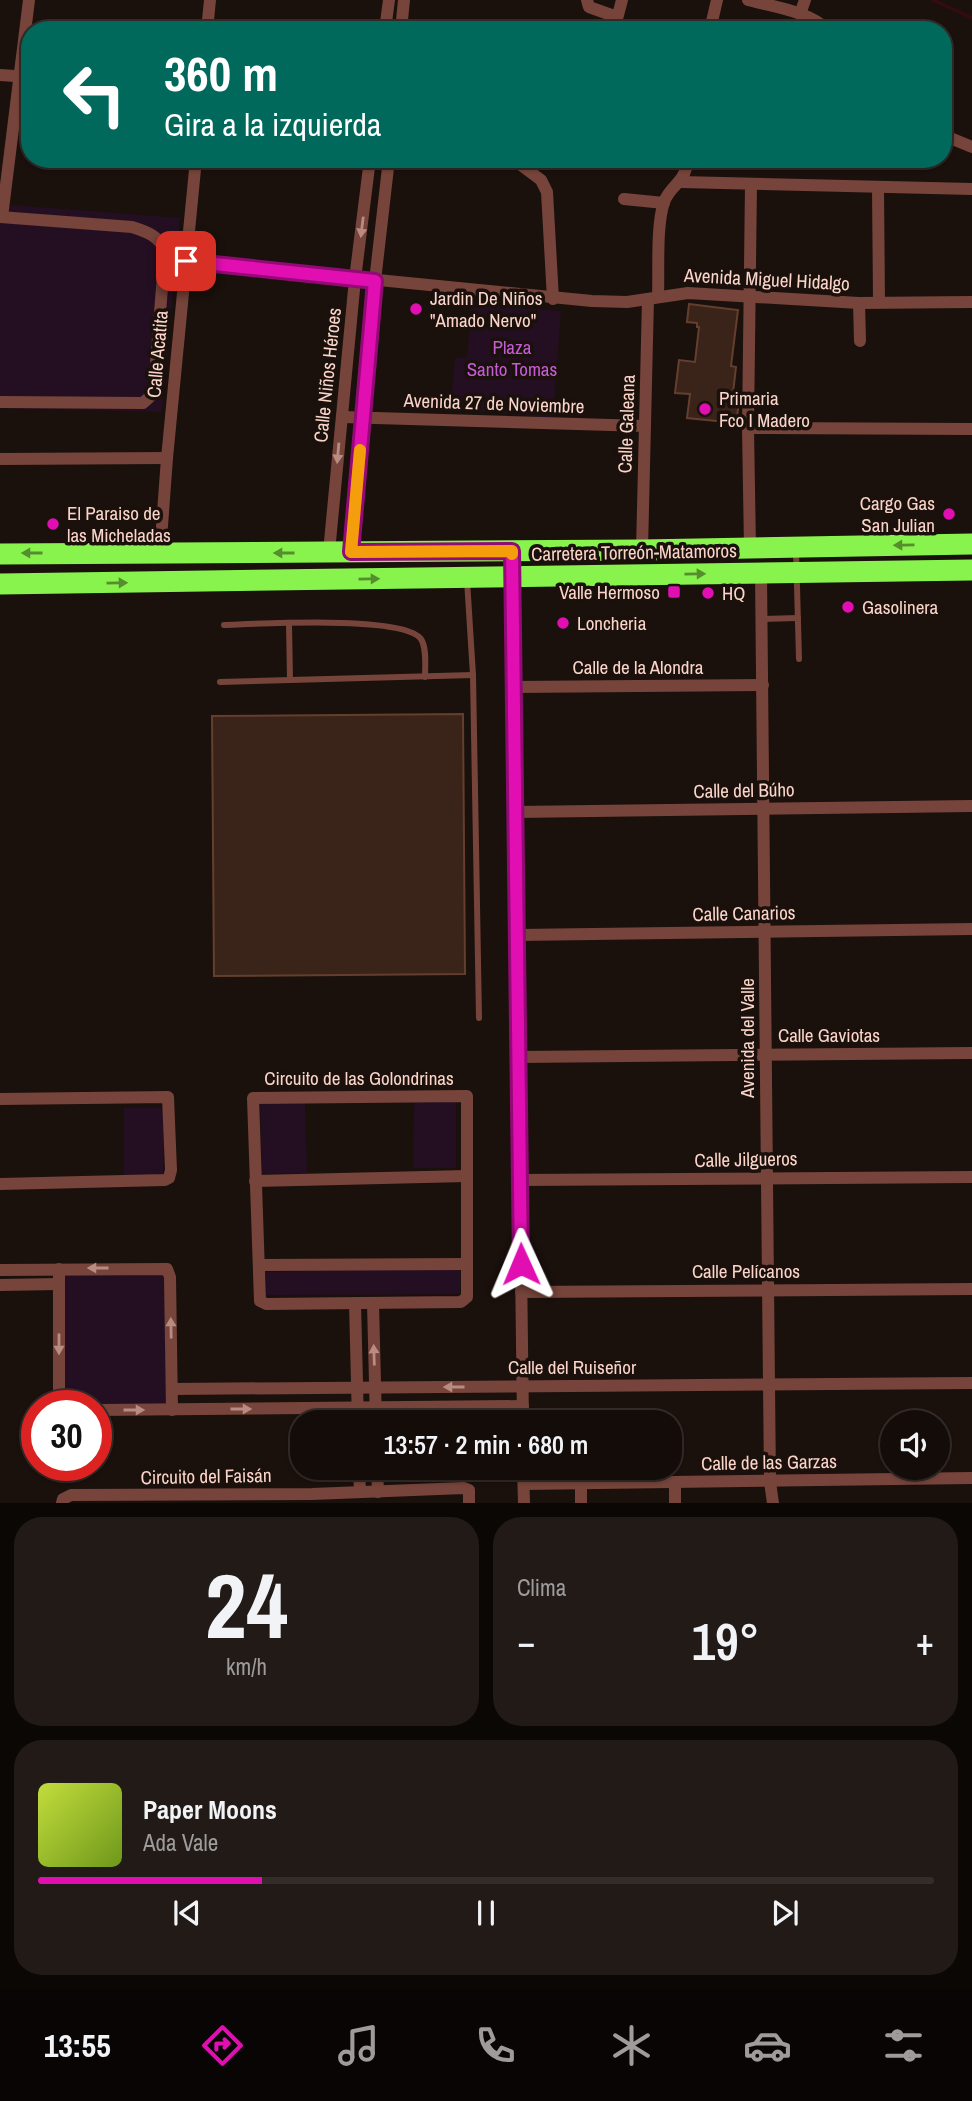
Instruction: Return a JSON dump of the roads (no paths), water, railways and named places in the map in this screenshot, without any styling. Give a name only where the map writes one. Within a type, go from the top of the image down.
[{"type":"highway","points":[[0,554],[642,550],[972,544]]},
{"type":"highway","name":"Carretera Torreón-Matamoros","points":[[0,584],[972,570]]},
{"type":"street","points":[[28,21],[29,0]]},
{"type":"street","points":[[208,21],[210,0]]},
{"type":"street","points":[[386,21],[389,0]]},
{"type":"street","points":[[402,21],[404,0]]},
{"type":"street","points":[[587,0],[589,7],[612,21]]},
{"type":"street","points":[[616,21],[622,0]]},
{"type":"street","points":[[712,21],[717,0]]},
{"type":"street","points":[[748,0],[817,21]]},
{"type":"street","points":[[800,14],[805,0]]},
{"type":"street","points":[[0,75],[21,77]]},
{"type":"street","points":[[0,402],[143,403],[152,395],[165,250],[160,240],[132,227],[1,217],[21,100]]},
{"type":"street","points":[[952,139],[972,147]]},
{"type":"street","name":"Calle Acatita","points":[[160,553],[195,168]]},
{"type":"street","name":"Calle Niños Héroes","points":[[329,552],[355,279],[369,168]]},
{"type":"street","name":"Calle Niños Héroes","points":[[351,552],[388,168]]},
{"type":"street","points":[[525,168],[541,180],[547,192],[553,299]]},
{"type":"street","points":[[624,199],[664,203],[681,182],[685,168]]},
{"type":"street","points":[[681,182],[972,189]]},
{"type":"street","points":[[750,548],[748,428],[751,184]]},
{"type":"street","points":[[878,188],[879,302]]},
{"type":"street","name":"Calle Galeana","points":[[642,550],[645,426],[653,298],[664,203]]},
{"type":"street","name":"Avenida Miguel Hidalgo","points":[[186,261],[553,299],[592,301],[688,293],[859,303],[972,302]]},
{"type":"street","points":[[859,303],[860,341]]},
{"type":"street","name":"Avenida 27 de Noviembre","points":[[342,417],[645,426]]},
{"type":"street","points":[[748,428],[972,429]]},
{"type":"street","points":[[0,459],[167,458]]},
{"type":"street","points":[[512,551],[523,1410]]},
{"type":"street","name":"Avenida del Valle","points":[[761,573],[770,1482],[773,1503]]},
{"type":"street","name":"Calle de la Alondra","points":[[514,687],[763,685]]},
{"type":"street","name":"Calle del Búho","points":[[516,812],[972,806]]},
{"type":"street","name":"Calle Canarios","points":[[517,935],[972,929]]},
{"type":"street","name":"Calle Gaviotas","points":[[518,1057],[972,1054]]},
{"type":"street","name":"Circuito de las Golondrinas","points":[[467,1096],[467,1176],[467,1297],[461,1302],[262,1303],[259,1298],[253,1098],[467,1096]]},
{"type":"street","points":[[0,1099],[168,1097],[172,1170],[169,1178],[165,1180],[0,1184]]},
{"type":"street","points":[[254,1181],[467,1176]]},
{"type":"street","name":"Calle Jilgueros","points":[[520,1180],[972,1177]]},
{"type":"street","points":[[259,1265],[467,1264]]},
{"type":"street","points":[[0,1270],[162,1268],[169,1271],[172,1410]]},
{"type":"street","points":[[59,1269],[59,1390]]},
{"type":"street","points":[[0,1285],[59,1284]]},
{"type":"street","name":"Calle Pelícanos","points":[[521,1292],[972,1289]]},
{"type":"street","points":[[355,1303],[357,1410]]},
{"type":"street","points":[[373,1303],[376,1407]]},
{"type":"street","name":"Calle del Ruiseñor","points":[[172,1389],[972,1383]]},
{"type":"street","name":"Calle del Ruiseñor","points":[[112,1410],[523,1406]]},
{"type":"street","name":"Calle de las Garzas","points":[[524,1484],[972,1478]]},
{"type":"street","points":[[360,1480],[360,1492]]},
{"type":"street","points":[[378,1480],[378,1492]]},
{"type":"street","points":[[524,1480],[524,1503]]},
{"type":"street","points":[[581,1483],[581,1503]]},
{"type":"street","points":[[675,1483],[675,1503]]},
{"type":"street","name":"Circuito del Faisán","points":[[62,1503],[63,1499],[71,1495],[146,1499],[312,1498],[360,1492],[464,1488],[469,1490],[469,1503]]},
{"type":"lane","points":[[796,548],[799,659]]},
{"type":"lane","points":[[467,578],[473,676],[479,1018]]},
{"type":"lane","points":[[762,619],[798,618]]},
{"type":"lane","points":[[224,625],[359,623],[413,633],[420,637],[424,644],[425,677]]},
{"type":"lane","points":[[289,624],[290,680]]},
{"type":"lane","points":[[220,682],[473,676]]},
{"type":"waterway","points":[[933,0],[972,18]]},
{"type":"place","name":"Jardin De Niños \"Amado Nervo\"","points":[[416,309]]},
{"type":"place","name":"Primaria Fco I Madero","points":[[705,409]]},
{"type":"place","name":"Cargo Gas San Julian","points":[[949,514]]},
{"type":"place","name":"El Paraiso de las Micheladas","points":[[53,524]]},
{"type":"place","name":"Valle Hermoso","points":[[674,592]]},
{"type":"place","name":"HQ","points":[[708,593]]},
{"type":"place","name":"Gasolinera","points":[[848,607]]},
{"type":"place","name":"Loncheria","points":[[563,623]]},
{"type":"park label","name":"Plaza Santo Tomas","points":[[512,358]]}]
